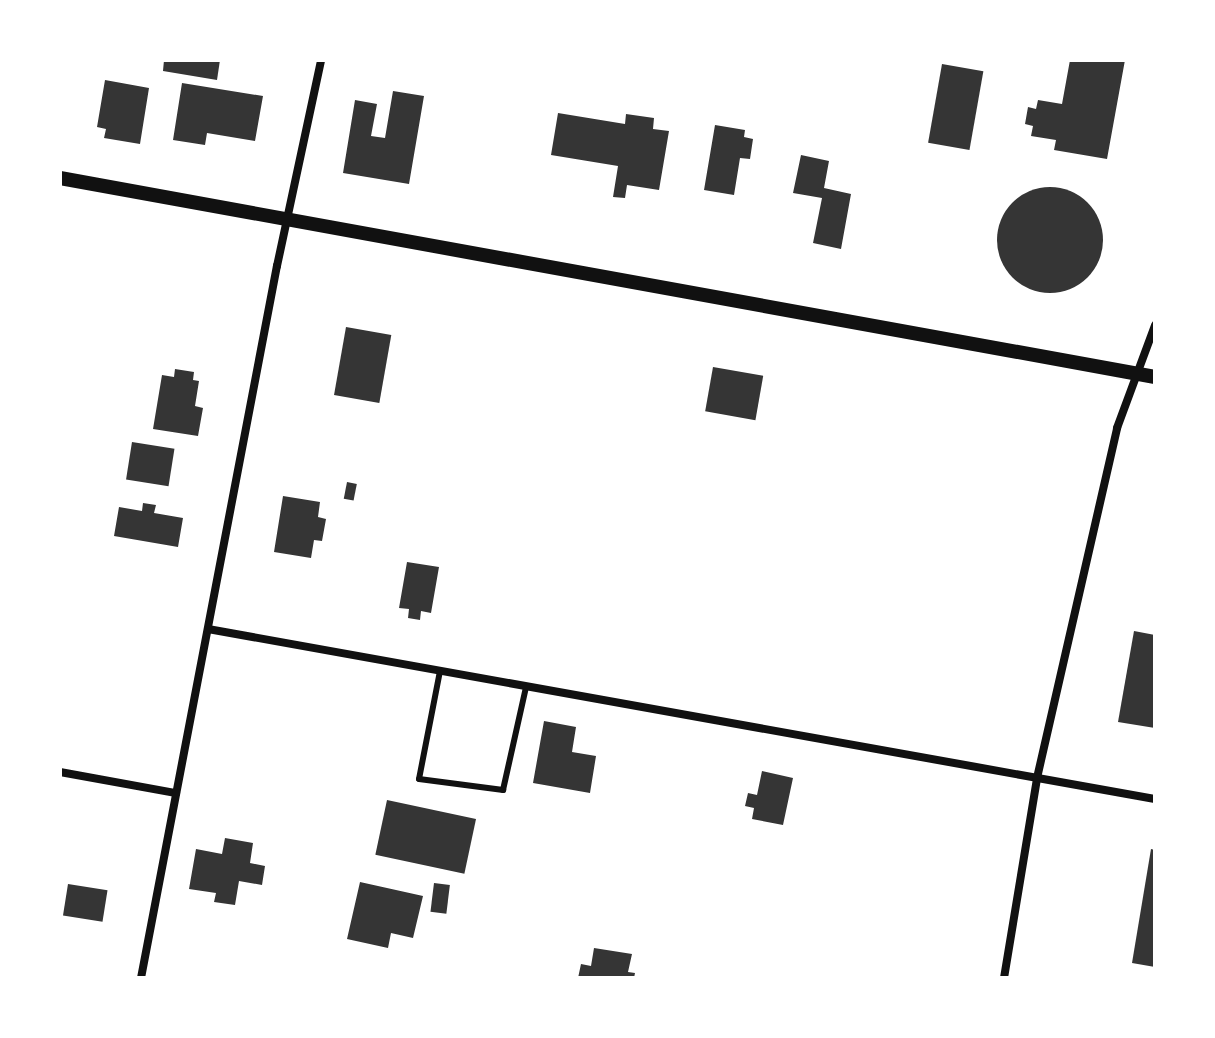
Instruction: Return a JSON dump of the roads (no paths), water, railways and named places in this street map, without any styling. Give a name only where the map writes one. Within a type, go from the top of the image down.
[{"type":"street","points":[[141,978],[286,220],[321,60]]},
{"type":"street","points":[[60,178],[1155,377]]},
{"type":"street","points":[[1004,978],[1037,778],[1117,428],[1155,325]]},
{"type":"street","points":[[208,629],[1155,799]]},
{"type":"street","points":[[60,772],[176,793]]},
{"type":"lane","points":[[440,671],[419,779],[503,790],[526,687]]}]
